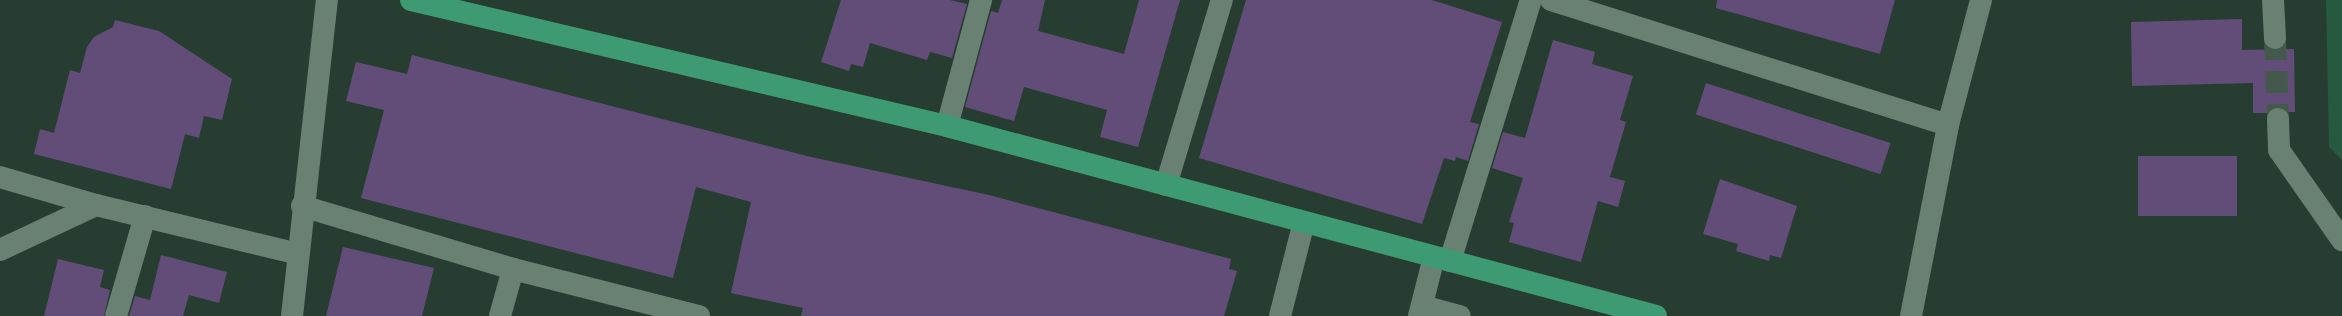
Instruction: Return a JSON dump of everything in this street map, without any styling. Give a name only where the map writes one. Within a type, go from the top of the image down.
[{"type":"main road","points":[[413,0],[947,126],[1442,259],[1609,310],[1656,316]]},
{"type":"street","points":[[292,316],[302,206],[327,0]]},
{"type":"street","points":[[947,126],[981,0]]},
{"type":"street","points":[[1166,185],[1222,0]]},
{"type":"street","points":[[1460,316],[1421,311],[1442,259],[1531,0]]},
{"type":"street","points":[[1551,0],[1948,125]]},
{"type":"street","points":[[1911,316],[1948,125],[1981,0]]},
{"type":"street","points":[[2273,0],[2274,38]]},
{"type":"street","points":[[2278,119],[2279,150],[2342,240]]},
{"type":"street","points":[[0,177],[96,205],[298,254]]},
{"type":"street","points":[[0,250],[96,205]]},
{"type":"street","points":[[302,206],[513,269],[699,316]]},
{"type":"street","points":[[116,316],[145,216]]},
{"type":"street","points":[[1280,316],[1304,222]]},
{"type":"street","points":[[500,316],[513,269]]},
{"type":"green space","points":[[2326,0],[2342,0],[2342,160],[2329,147]]},
{"type":"building","points":[[841,0],[950,0],[967,4],[952,58],[930,52],[927,60],[870,43],[863,67],[851,64],[849,71],[821,62]]},
{"type":"building","points":[[1002,0],[1045,0],[1038,31],[1124,54],[1139,0],[1180,0],[1138,147],[1100,137],[1107,110],[1024,87],[1014,121],[965,107],[991,11],[998,13]]},
{"type":"building","points":[[1246,0],[1432,0],[1502,22],[1470,122],[1479,124],[1468,161],[1456,157],[1455,161],[1444,158],[1422,224],[1199,158]]},
{"type":"building","points":[[1717,0],[1895,0],[1880,54],[1716,8]]},
{"type":"building","points":[[2242,19],[2242,50],[2294,49],[2295,112],[2288,112],[2277,107],[2267,113],[2253,113],[2253,83],[2132,86],[2131,22]]},
{"type":"building","points":[[115,20],[159,31],[232,79],[222,120],[204,116],[199,138],[185,134],[171,189],[34,154],[40,129],[54,133],[70,70],[80,73],[87,47],[94,37],[113,27]]},
{"type":"building","points":[[1553,40],[1595,52],[1592,64],[1633,76],[1620,120],[1626,122],[1610,177],[1625,181],[1618,207],[1598,201],[1581,262],[1509,242],[1514,223],[1509,222],[1523,178],[1492,168],[1503,132],[1525,138]]},
{"type":"building","points":[[412,55],[811,157],[989,195],[1231,259],[1229,269],[1237,271],[1224,316],[801,316],[803,308],[731,293],[751,202],[696,187],[673,278],[361,198],[384,110],[346,101],[356,62],[407,74]]},
{"type":"building","points":[[1706,83],[1891,143],[1880,174],[1696,114]]},
{"type":"building","points":[[2138,156],[2237,156],[2237,216],[2138,216]]},
{"type":"building","points":[[1720,179],[1797,206],[1781,258],[1770,255],[1769,261],[1736,251],[1738,244],[1703,234]]},
{"type":"building","points":[[343,247],[434,268],[422,316],[326,316]]},
{"type":"building","points":[[161,255],[227,272],[219,303],[189,295],[183,316],[129,316],[135,296],[150,300]]},
{"type":"building","points":[[58,259],[104,270],[100,287],[110,290],[104,316],[44,316]]},
{"type":"tunnel","points":[[2275,38],[2278,119]]}]
